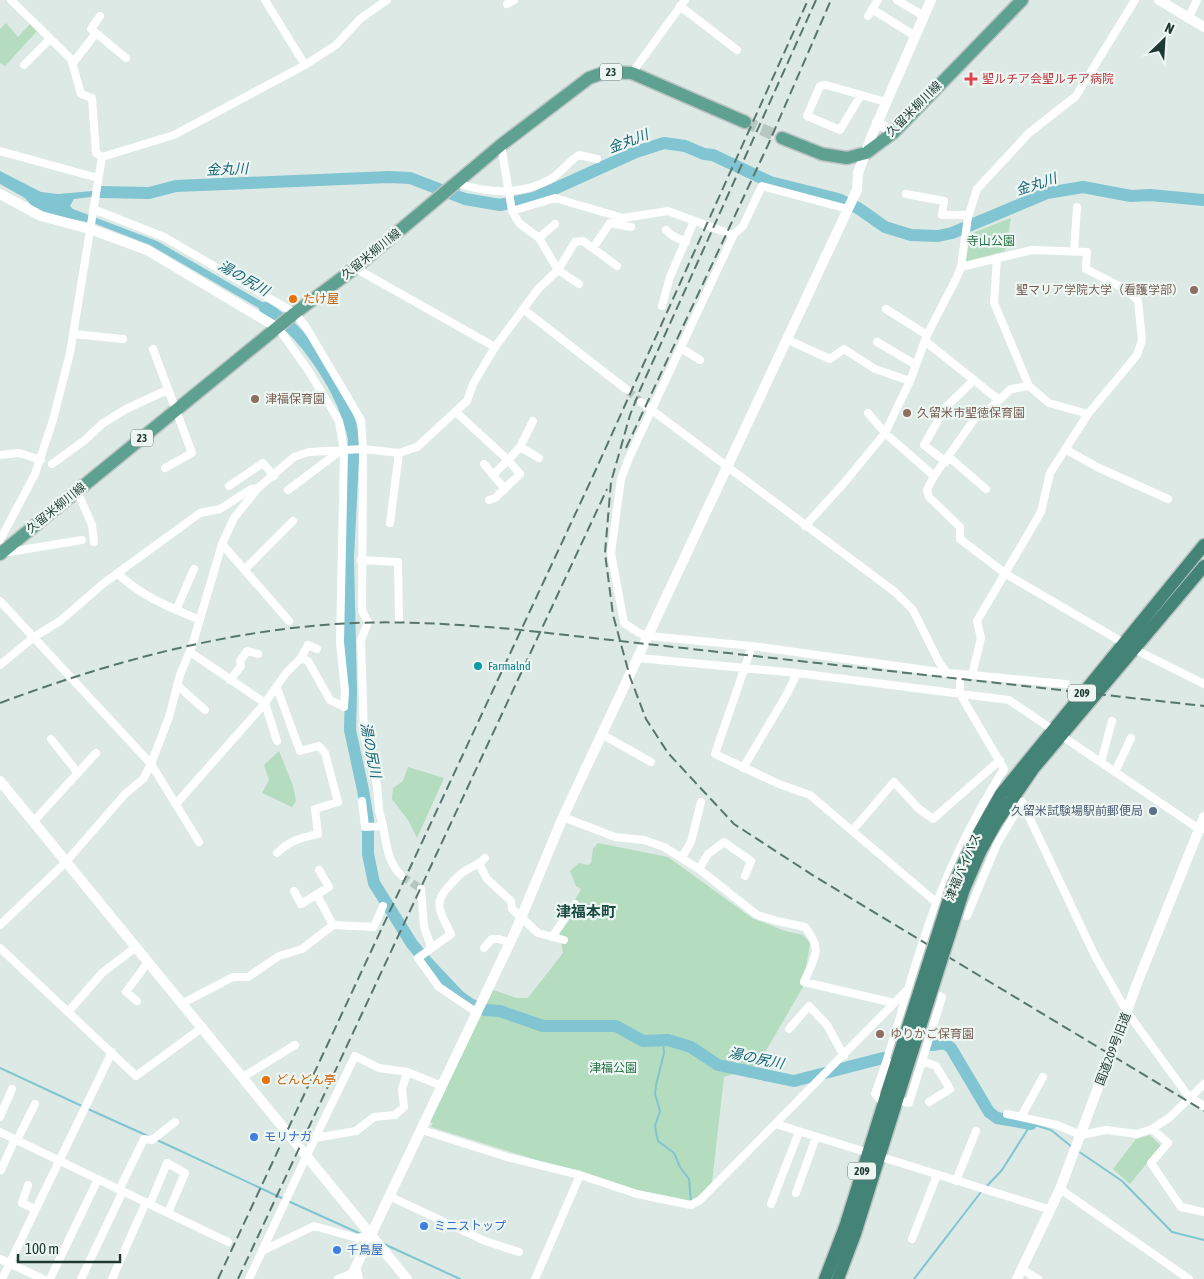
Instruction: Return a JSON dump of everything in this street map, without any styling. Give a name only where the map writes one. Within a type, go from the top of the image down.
[{"type":"highway","name":"津福バイパス","points":[[838,1279],[873,1156],[884,1104],[903,1063],[957,908],[975,850],[996,823],[1057,733],[1129,646],[1204,545]]},
{"type":"highway","name":"津福バイパス","points":[[1129,646],[1204,566]]},
{"type":"highway","name":"津福バイパス","points":[[825,1279],[897,1100],[903,1063]]},
{"type":"main road","name":"久留米柳川線","points":[[782,138],[822,154],[847,158],[866,153],[893,133],[1022,0]]},
{"type":"main road","name":"久留米柳川線","points":[[1,554],[288,320],[355,268],[501,145],[589,78],[606,72],[632,73],[744,122]]},
{"type":"street","points":[[11,0],[73,63],[77,85],[81,94],[92,98],[96,153],[102,157]]},
{"type":"street","points":[[266,0],[305,65]]},
{"type":"street","points":[[102,157],[174,135],[305,65],[336,44],[360,19],[387,0]]},
{"type":"street","points":[[878,0],[870,12],[915,36]]},
{"type":"street","points":[[898,0],[924,16]]},
{"type":"street","points":[[338,1279],[355,1274],[370,1234],[422,1130],[510,943],[563,817],[729,467],[857,190],[858,173],[877,122],[931,0]]},
{"type":"street","points":[[805,526],[844,483],[884,433],[910,381],[926,338],[961,267],[968,215],[977,189],[1029,133],[1076,96],[1134,0]]},
{"type":"street","points":[[1159,0],[1204,27]]},
{"type":"street","points":[[1188,19],[1197,0]]},
{"type":"street","points":[[632,73],[682,3],[737,50]]},
{"type":"street","points":[[100,16],[90,29],[126,58]]},
{"type":"street","points":[[73,63],[96,33]]},
{"type":"street","points":[[24,65],[50,39]]},
{"type":"street","points":[[861,94],[840,130],[807,116],[820,86],[826,85],[861,94],[886,102]]},
{"type":"street","points":[[877,122],[893,133]]},
{"type":"street","points":[[501,145],[512,211],[519,223],[539,238],[558,270],[579,284]]},
{"type":"street","points":[[0,151],[98,178]]},
{"type":"street","points":[[457,182],[490,192],[508,191],[550,180],[579,155],[597,159]]},
{"type":"street","points":[[0,540],[41,460],[73,334],[102,157]]},
{"type":"street","points":[[848,209],[762,186],[743,226],[733,235],[621,479],[611,553],[624,623],[638,633],[649,636],[752,646],[960,675],[1066,684]]},
{"type":"street","points":[[0,194],[41,216],[91,227],[147,250],[288,320],[308,370],[339,421],[342,451],[342,628],[340,642],[345,691],[344,706],[330,700],[308,661],[302,658]]},
{"type":"street","points":[[906,194],[944,201],[942,215],[968,215]]},
{"type":"street","points":[[512,211],[555,198],[623,218],[668,211],[733,235]]},
{"type":"street","points":[[1074,251],[1077,207]]},
{"type":"street","points":[[93,211],[164,237],[288,320],[325,357],[361,420],[364,449],[361,560],[362,611],[368,622],[361,640],[364,734],[377,785],[378,810],[388,851],[396,871],[402,876]]},
{"type":"street","points":[[662,306],[670,277],[694,221]]},
{"type":"street","points":[[593,248],[610,223],[631,227]]},
{"type":"street","points":[[539,238],[555,224]]},
{"type":"street","points":[[666,230],[672,236],[686,242]]},
{"type":"street","points":[[0,925],[65,863],[125,794],[143,779],[151,764],[169,717],[222,544],[234,518],[258,488],[294,457],[309,452],[364,449],[399,453],[417,447],[467,401],[473,384],[495,347],[538,288],[558,270],[575,242],[583,241],[617,266]]},
{"type":"street","points":[[961,267],[1032,250],[1087,252],[1086,268],[1127,290],[1138,301],[1141,314],[1142,340],[1137,355],[1088,414],[1050,473],[1040,512],[1006,574],[977,621],[981,638],[972,675]]},
{"type":"street","points":[[997,258],[994,303],[1029,386],[1049,403],[1088,414]]},
{"type":"street","points":[[355,268],[495,347]]},
{"type":"street","points":[[886,308],[926,338],[998,400]]},
{"type":"street","points":[[523,309],[627,390]]},
{"type":"street","points":[[73,334],[123,339]]},
{"type":"street","points":[[788,340],[830,359],[844,349],[875,368],[910,381]]},
{"type":"street","points":[[877,342],[916,365]]},
{"type":"street","points":[[681,348],[700,360]]},
{"type":"street","points":[[153,349],[192,453],[165,468]]},
{"type":"street","points":[[974,380],[946,408],[924,445],[948,460],[986,489]]},
{"type":"street","points":[[1029,386],[1011,389],[989,410],[976,417],[948,460],[934,476],[927,490],[929,497],[960,528],[960,539],[1006,574],[1129,646],[1204,684]]},
{"type":"street","points":[[52,464],[85,440],[102,424],[167,390]]},
{"type":"street","points":[[641,402],[895,592],[913,610],[939,662],[947,673]]},
{"type":"street","points":[[456,412],[508,460],[520,474],[495,498],[489,500]]},
{"type":"street","points":[[868,413],[884,433],[934,476]]},
{"type":"street","points":[[493,475],[520,447],[533,421]]},
{"type":"street","points":[[520,447],[540,458]]},
{"type":"street","points":[[1065,449],[1097,467],[1168,499]]},
{"type":"street","points":[[288,490],[342,451]]},
{"type":"street","points":[[390,523],[399,453]]},
{"type":"street","points":[[0,454],[19,454],[41,460]]},
{"type":"street","points":[[229,486],[263,464],[274,476]]},
{"type":"street","points":[[484,464],[505,489]]},
{"type":"street","points":[[0,665],[34,637],[60,621],[117,573],[200,513],[220,509],[251,489],[258,488]]},
{"type":"street","points":[[78,491],[92,525],[94,542]]},
{"type":"street","points":[[245,569],[293,521]]},
{"type":"street","points":[[1,554],[82,540]]},
{"type":"street","points":[[222,544],[288,621]]},
{"type":"street","points":[[361,560],[398,562],[399,618]]},
{"type":"street","points":[[176,610],[194,569]]},
{"type":"street","points":[[117,573],[132,587],[149,598],[200,620]]},
{"type":"street","points":[[0,601],[151,764],[199,842]]},
{"type":"street","points":[[176,804],[265,704],[286,673],[302,658],[308,645],[317,649]]},
{"type":"street","points":[[752,646],[715,754],[743,768],[810,795],[936,903],[967,916],[997,844],[1022,802],[1095,956],[1127,1012],[1189,1097],[1204,1106]]},
{"type":"street","points":[[230,680],[241,666],[240,661],[247,651],[258,654]]},
{"type":"street","points":[[190,652],[265,704],[277,741]]},
{"type":"street","points":[[639,658],[797,673],[1009,700],[1202,829]]},
{"type":"street","points":[[743,768],[787,694],[797,673]]},
{"type":"street","points":[[884,1104],[875,1094],[888,1062],[936,903],[960,845],[1004,769],[960,694],[960,675]]},
{"type":"street","points":[[177,686],[205,710]]},
{"type":"street","points":[[277,688],[300,751],[319,746],[325,752],[338,802],[315,809],[318,834],[296,839],[277,853]]},
{"type":"street","points":[[1101,762],[1112,720]]},
{"type":"street","points":[[603,735],[651,762]]},
{"type":"street","points":[[51,738],[78,773]]},
{"type":"street","points":[[1115,772],[1132,738]]},
{"type":"street","points":[[33,822],[96,754]]},
{"type":"street","points":[[852,831],[894,782],[918,808],[933,819],[1000,760]]},
{"type":"street","points":[[2,789],[33,822],[65,863],[203,1027],[407,1279]]},
{"type":"street","points":[[362,801],[364,827],[383,826]]},
{"type":"street","points":[[682,857],[691,842],[701,802]]},
{"type":"street","points":[[563,817],[615,837],[644,840],[682,857],[757,915],[806,926],[816,940],[816,952],[804,982],[894,1002]]},
{"type":"street","name":"国道209号旧道","points":[[1017,1279],[1060,1189],[1127,1012],[1202,829],[1204,817]]},
{"type":"street","points":[[699,869],[708,854],[724,842],[751,861],[745,876]]},
{"type":"street","points":[[476,1012],[439,987],[418,958],[451,934],[438,907],[439,898],[463,872],[482,861],[487,879],[506,895],[511,901],[512,909],[521,918],[538,933],[564,940]]},
{"type":"street","points":[[294,891],[301,904],[329,887],[319,870]]},
{"type":"street","points":[[421,889],[424,926],[431,947]]},
{"type":"street","points":[[317,895],[333,925]]},
{"type":"street","points":[[552,937],[575,904]]},
{"type":"street","points":[[183,1003],[233,977],[248,977],[279,956],[302,949],[333,925],[374,927],[383,906]]},
{"type":"street","points":[[484,948],[492,939],[499,939],[510,943]]},
{"type":"street","points":[[68,1012],[102,973],[136,946]]},
{"type":"street","points":[[0,948],[136,1076],[203,1027]]},
{"type":"street","points":[[137,1001],[126,992],[148,962]]},
{"type":"street","points":[[422,1130],[507,1157],[580,1175],[637,1194],[691,1205],[700,1200],[911,986],[942,997],[908,1103],[897,1100]]},
{"type":"street","points":[[788,1029],[809,1006],[827,1025],[844,1056]]},
{"type":"street","points":[[243,1077],[295,1045]]},
{"type":"street","points":[[2,1279],[58,1159],[112,1052]]},
{"type":"street","points":[[249,1279],[355,1056],[379,1068],[408,1072],[442,1086]]},
{"type":"street","points":[[922,1061],[936,1066],[950,1089],[929,1102]]},
{"type":"street","points":[[316,1138],[356,1131],[374,1117],[395,1115],[404,1107],[402,1089],[408,1072]]},
{"type":"street","points":[[1021,1117],[1043,1077]]},
{"type":"street","points":[[1007,1114],[1057,1125],[1081,1135],[1106,1130],[1137,1134],[1152,1129],[1170,1117],[1204,1084]]},
{"type":"street","points":[[0,1117],[12,1089]]},
{"type":"street","points":[[1,1170],[35,1104]]},
{"type":"street","points":[[82,1279],[144,1139],[152,1140],[176,1122]]},
{"type":"street","points":[[776,1124],[873,1156],[1051,1210]]},
{"type":"street","points":[[1152,1129],[1168,1143],[1152,1163],[1181,1207],[1204,1212]]},
{"type":"street","points":[[956,1181],[976,1131]]},
{"type":"street","points":[[0,1132],[228,1242]]},
{"type":"street","points":[[771,1204],[798,1132]]},
{"type":"street","points":[[796,1193],[816,1137]]},
{"type":"street","points":[[112,1279],[167,1163],[185,1173],[168,1213]]},
{"type":"street","points":[[535,1279],[580,1175]]},
{"type":"street","points":[[912,1239],[937,1175]]},
{"type":"street","points":[[50,1279],[98,1179]]},
{"type":"street","points":[[28,1185],[22,1202],[35,1209]]},
{"type":"street","points":[[1060,1189],[1190,1279]]},
{"type":"street","points":[[389,1196],[485,1241],[519,1252]]},
{"type":"street","points":[[262,1251],[314,1226],[357,1238],[370,1234]]},
{"type":"street","points":[[0,1259],[40,1278]]},
{"type":"street","points":[[1021,1269],[1038,1279]]},
{"type":"green space","points":[[6,23],[18,37],[30,24],[37,31],[5,66],[0,63],[0,29]]},
{"type":"green space","name":"寺山公園","points":[[1011,218],[1005,251],[964,262],[970,234]]},
{"type":"green space","points":[[279,751],[293,786],[296,801],[292,807],[262,793],[269,780],[264,765]]},
{"type":"green space","points":[[408,767],[444,778],[417,838],[408,820],[392,799],[393,788],[403,781]]},
{"type":"green space","name":"津福公園","points":[[598,843],[668,857],[752,918],[785,931],[803,935],[810,943],[803,987],[757,1066],[724,1077],[711,1191],[693,1202],[639,1192],[431,1127],[433,1123],[429,1122],[493,990],[517,998],[528,998],[563,953],[559,929],[581,889],[576,886],[570,871],[579,863],[588,865],[591,863],[593,849]]},
{"type":"green space","points":[[1150,1135],[1161,1146],[1130,1184],[1113,1169],[1136,1139]]},
{"type":"water","points":[[0,171],[41,192],[58,194],[116,189],[117,194],[74,199],[70,206],[73,209],[157,241],[281,313],[276,318],[150,245],[96,224],[53,215],[34,208],[25,198],[0,184]]},
{"type":"waterway","name":"金丸川","points":[[100,192],[149,193],[176,186],[389,177],[410,178],[465,199],[500,205],[534,198],[636,152],[664,143],[685,146],[704,154],[713,155],[770,182],[838,199],[858,208],[885,227],[911,235],[938,236],[952,233],[1047,193],[1083,187],[1131,196],[1150,195],[1204,200]]},
{"type":"waterway","name":"湯の尻川","points":[[265,308],[280,318],[295,332],[322,365],[342,403],[354,439],[348,558],[350,730],[368,820],[368,854],[374,883],[412,944],[426,961],[460,997],[470,1004],[485,1010],[500,1011],[543,1026],[616,1026],[643,1041],[668,1040],[691,1047],[718,1065],[794,1081],[883,1058]]},
{"type":"waterway","points":[[663,1040],[664,1053],[655,1094],[660,1111],[655,1126],[656,1132],[658,1141],[674,1153],[680,1167],[689,1179],[691,1203]]},
{"type":"waterway","name":"湯の尻川","points":[[932,1045],[945,1043],[951,1048],[989,1112],[997,1118],[1031,1124]]},
{"type":"waterway","points":[[0,1068],[84,1107]]},
{"type":"waterway","points":[[88,1109],[148,1136]]},
{"type":"waterway","points":[[986,1187],[1002,1170],[1031,1124],[1051,1130],[1072,1147]]},
{"type":"waterway","points":[[157,1140],[284,1199]]},
{"type":"waterway","points":[[1078,1151],[1122,1181],[1172,1232],[1204,1240]]},
{"type":"waterway","points":[[914,1279],[981,1192]]},
{"type":"waterway","points":[[288,1201],[361,1234]]},
{"type":"waterway","points":[[384,1244],[460,1279]]},
{"type":"tunnel","points":[[745,122],[782,138]]},
{"type":"tunnel","points":[[627,390],[641,402]]},
{"type":"tunnel","points":[[402,876],[421,889]]},
{"type":"railway","points":[[218,1279],[593,476],[808,0]]},
{"type":"railway","points":[[816,0],[640,390],[630,415],[611,482],[605,553],[613,615],[630,677],[646,719],[668,753],[734,824],[814,876],[1204,1111]]},
{"type":"railway","points":[[626,448],[768,145],[831,0]]},
{"type":"railway","points":[[238,1279],[607,489]]},
{"type":"railway","points":[[0,703],[81,675],[207,642],[292,628],[379,622],[446,624],[512,629],[1204,706]]},
{"type":"place","name":"聖ルチア会聖ルチア病院","points":[[971,79]]},
{"type":"place","name":"聖マリア学院大学（看護学部）","points":[[1194,290]]},
{"type":"place","name":"たけ屋","points":[[293,299]]},
{"type":"place","name":"津福保育園","points":[[255,399]]},
{"type":"place","name":"久留米市聖徳保育園","points":[[907,413]]},
{"type":"place","name":"Farmalnd","points":[[478,666]]},
{"type":"place","name":"久留米試験場駅前郵便局","points":[[1153,811]]},
{"type":"place","name":"ゆりかご保育園","points":[[880,1034]]},
{"type":"place","name":"どんどん亭","points":[[266,1080]]},
{"type":"place","name":"モリナガ","points":[[254,1137]]},
{"type":"place","name":"ミニストップ","points":[[424,1226]]},
{"type":"place","name":"千鳥屋","points":[[337,1250]]},
{"type":"district","name":"津福本町","points":[[586,912]]}]
